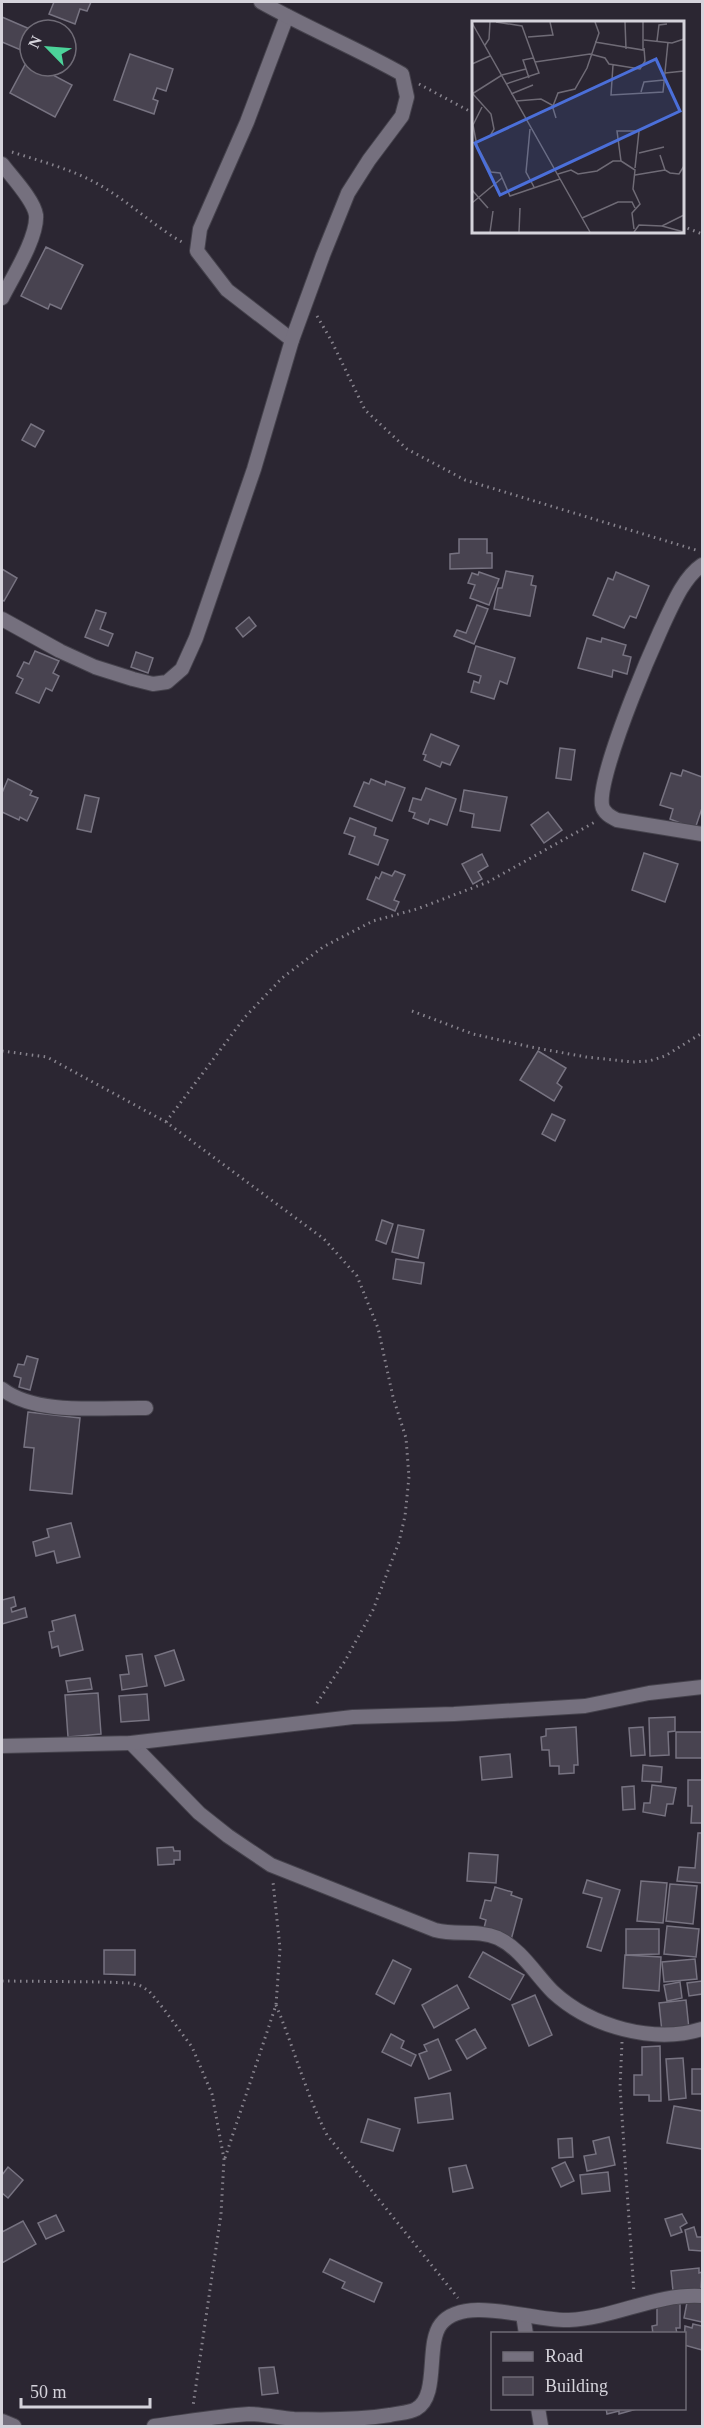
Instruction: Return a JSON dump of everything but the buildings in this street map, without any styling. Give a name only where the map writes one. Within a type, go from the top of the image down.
[{"type":"street","points":[[2,619],[95,668],[133,679],[153,684],[167,682],[182,669],[254,469],[292,340],[348,194],[369,160],[402,116],[407,97],[402,75],[359,50],[261,2]]},
{"type":"street","points":[[287,16],[247,122],[200,229],[197,250],[227,290],[292,340]]},
{"type":"street","points":[[2,164],[30,202],[36,215],[28,245],[2,297]]},
{"type":"street","points":[[702,565],[693,571],[681,589],[631,705],[610,763],[602,796],[602,807],[607,815],[617,820],[702,834]]},
{"type":"street","points":[[2,1389],[11,1396],[43,1406],[146,1408]]},
{"type":"street","points":[[2,1746],[131,1743],[363,1716],[454,1714],[585,1706],[702,1687]]},
{"type":"street","points":[[131,1743],[199,1813],[271,1865],[449,1934],[481,1933],[499,1939],[515,1951],[569,2006],[587,2015],[622,2028],[649,2034],[674,2035],[702,2029]]},
{"type":"street","points":[[154,2427],[190,2421],[218,2422],[249,2414],[292,2419],[353,2419],[417,2409],[422,2405],[426,2395],[436,2331],[447,2318],[468,2311],[495,2311],[568,2320],[611,2313],[665,2297],[702,2296]]},
{"type":"street","points":[[524,2315],[526,2332]]},
{"type":"street","points":[[538,2410],[541,2427]]},
{"type":"street","points":[[2,2421],[14,2427]]},
{"type":"path","points":[[402,75],[472,112]]},
{"type":"path","points":[[9,151],[74,171],[104,187],[139,215],[197,250]]},
{"type":"path","points":[[683,227],[702,234]]},
{"type":"path","points":[[306,303],[331,340],[365,410],[407,449],[465,480],[702,552]]},
{"type":"path","points":[[166,1122],[245,1017],[282,978],[323,947],[373,921],[417,909],[488,882],[607,815]]},
{"type":"path","points":[[412,1011],[473,1034],[519,1045],[586,1057],[633,1062],[650,1061],[665,1056],[702,1033]]},
{"type":"path","points":[[2,1051],[47,1057],[166,1122],[324,1239],[357,1276],[378,1329],[393,1397],[406,1438],[409,1478],[405,1516],[399,1542],[373,1610],[345,1661],[304,1722]]},
{"type":"path","points":[[224,2159],[276,2005],[280,1948],[271,1865]]},
{"type":"path","points":[[2,1981],[130,1983],[149,1991],[192,2047],[212,2094],[224,2159],[221,2214],[190,2421]]},
{"type":"path","points":[[276,2005],[291,2041],[313,2108],[327,2135],[468,2311]]},
{"type":"path","points":[[622,2028],[620,2087],[635,2306]]}]
